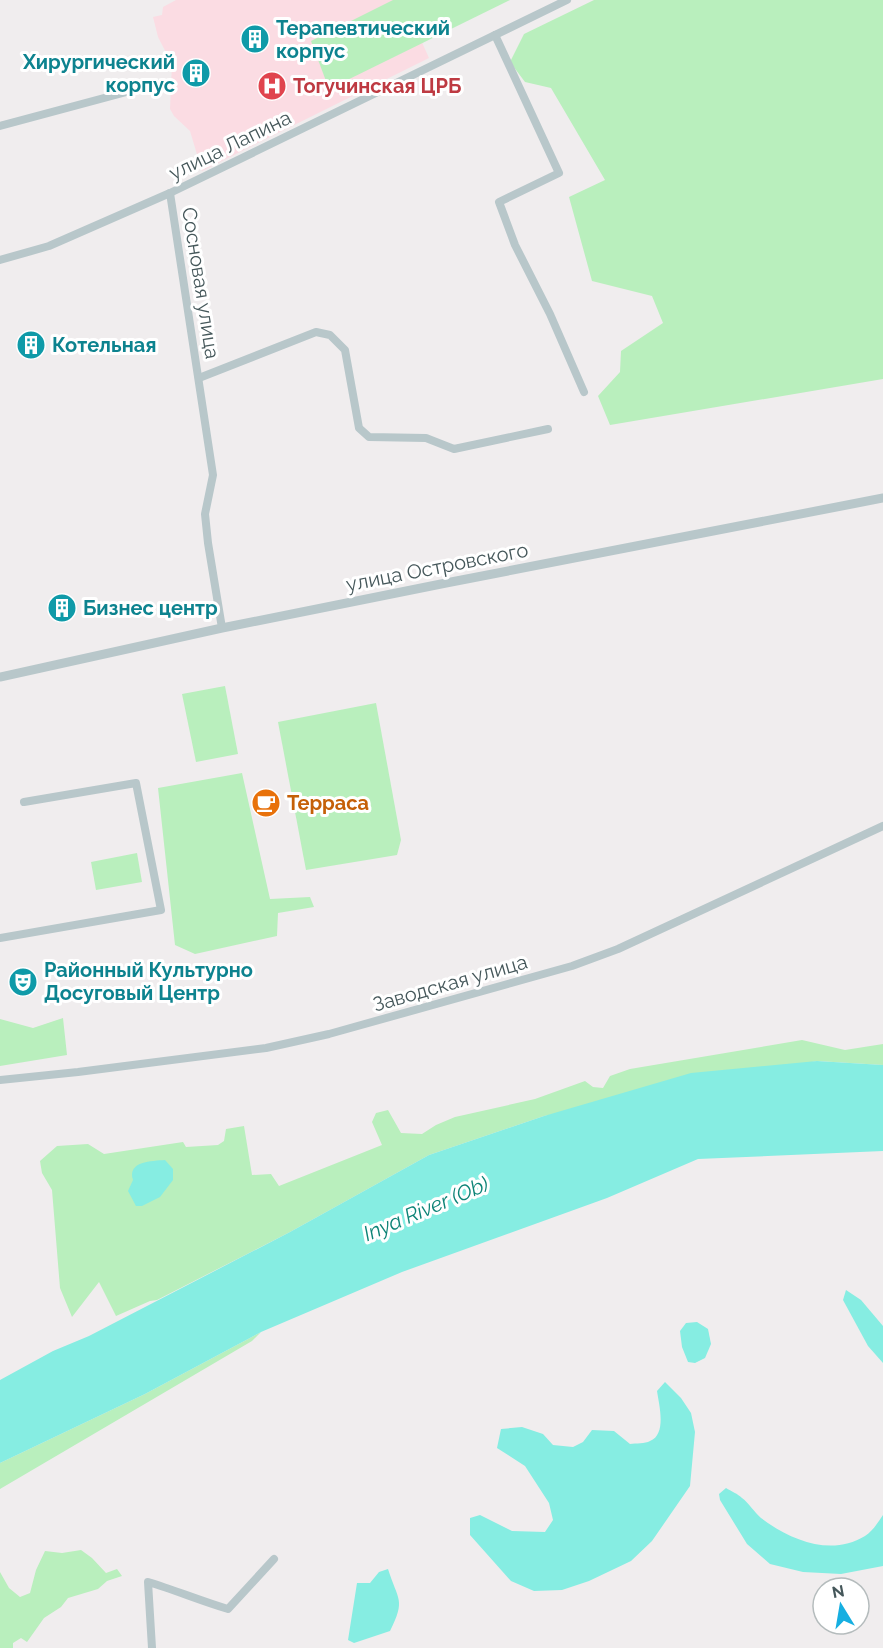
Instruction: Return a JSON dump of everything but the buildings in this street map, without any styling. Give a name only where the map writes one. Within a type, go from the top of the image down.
[{"type":"street","name":"улица Лапина","points":[[0,260],[49,246],[170,193],[567,0]]},
{"type":"street","points":[[495,35],[559,173],[499,202],[515,244],[550,314],[584,392]]},
{"type":"street","points":[[0,126],[160,82]]},
{"type":"street","name":"Сосновая улица","points":[[170,193],[213,475],[205,513],[222,628]]},
{"type":"street","name":"Сосновая улица","points":[[199,378],[316,332],[330,335],[345,350],[358,428],[369,437],[426,438],[454,449],[548,429]]},
{"type":"street","name":"улица Островского","points":[[0,677],[222,628],[457,580],[883,498]]},
{"type":"street","points":[[0,938],[161,910],[136,783],[24,802]]},
{"type":"street","name":"Заводская улица","points":[[0,1080],[266,1048],[329,1034],[572,966],[618,949],[883,826]]},
{"type":"street","points":[[152,1648],[148,1582],[228,1609],[274,1559]]},
{"type":"shaded area","name":"Тогучинская ЦРБ","points":[[176,0],[403,0],[429,58],[202,171],[190,131],[170,109],[172,64],[158,37],[153,17],[162,15],[163,7]]},
{"type":"green space","points":[[393,0],[510,0],[329,89],[311,41]]},
{"type":"green space","points":[[594,0],[883,0],[883,379],[610,425],[598,396],[620,372],[621,351],[663,323],[652,296],[592,281],[569,197],[605,180],[551,88],[525,82],[510,62],[524,34]]},
{"type":"green space","points":[[225,686],[238,754],[196,762],[182,694]]},
{"type":"green space","points":[[376,703],[401,840],[397,855],[306,870],[278,722]]},
{"type":"green space","points":[[242,773],[270,899],[310,897],[314,907],[278,913],[277,936],[195,954],[175,945],[158,788]]},
{"type":"green space","points":[[137,853],[142,882],[96,890],[91,862]]},
{"type":"green space","points":[[63,1018],[67,1055],[0,1066],[0,1019],[33,1028]]},
{"type":"green space","points":[[802,1040],[845,1050],[883,1044],[883,1065],[817,1061],[544,1116],[429,1155],[290,1232],[157,1300],[116,1316],[99,1282],[72,1317],[60,1288],[52,1190],[42,1173],[40,1161],[57,1146],[88,1144],[104,1154],[183,1142],[186,1147],[218,1145],[224,1141],[226,1129],[244,1126],[252,1175],[271,1174],[279,1186],[382,1145],[372,1122],[376,1113],[388,1110],[401,1133],[422,1134],[455,1117],[535,1099],[585,1081],[593,1087],[603,1088],[610,1076],[630,1069]]},
{"type":"green space","points":[[261,1332],[252,1341],[0,1489],[0,1463],[145,1394]]},
{"type":"green space","points":[[81,1550],[106,1573],[117,1569],[122,1576],[107,1581],[98,1589],[68,1598],[61,1607],[44,1618],[27,1642],[21,1638],[13,1643],[13,1648],[0,1648],[0,1572],[9,1588],[20,1597],[30,1593],[36,1570],[45,1551],[62,1553]]},
{"type":"water","name":"Inya River (Ob)","points":[[817,1061],[883,1065],[883,1151],[698,1159],[607,1198],[402,1272],[261,1332],[145,1394],[0,1463],[0,1380],[290,1232],[429,1155],[544,1116],[691,1073]]},
{"type":"water","points":[[165,1160],[173,1169],[173,1180],[160,1197],[142,1206],[136,1206],[128,1191],[133,1180],[134,1169],[142,1163]]},
{"type":"water","points":[[846,1290],[861,1300],[883,1326],[883,1363],[868,1346],[843,1300]]},
{"type":"water","points":[[697,1322],[708,1329],[711,1344],[705,1358],[695,1363],[688,1362],[682,1347],[680,1331],[686,1323]]},
{"type":"water","points":[[665,1382],[681,1398],[691,1413],[695,1432],[690,1486],[652,1541],[631,1561],[589,1581],[562,1590],[534,1591],[511,1581],[470,1535],[470,1518],[480,1515],[512,1531],[545,1532],[553,1520],[549,1503],[525,1466],[497,1448],[501,1429],[522,1427],[543,1434],[553,1445],[573,1447],[583,1442],[592,1430],[614,1431],[630,1444],[648,1442],[659,1432],[661,1419],[657,1391]]},
{"type":"water","points":[[726,1488],[747,1502],[761,1518],[772,1526],[811,1543],[838,1545],[852,1542],[868,1534],[883,1515],[883,1566],[841,1574],[803,1572],[770,1564],[747,1544],[720,1500],[719,1494]]},
{"type":"water","points":[[388,1569],[399,1600],[398,1612],[390,1631],[354,1643],[348,1640],[357,1583],[370,1583],[379,1572]]},
{"type":"place","name":"Терапевтический корпус","points":[[255,39]]},
{"type":"place","name":"Хирургический корпус","points":[[196,73]]},
{"type":"place","name":"Тогучинская ЦРБ","points":[[272,86]]},
{"type":"place","name":"Котельная","points":[[31,345]]},
{"type":"place","name":"Бизнес центр","points":[[62,608]]},
{"type":"place","name":"Терраса","points":[[266,803]]},
{"type":"place","name":"Районный Культурно Досуговый Центр","points":[[23,982]]}]
